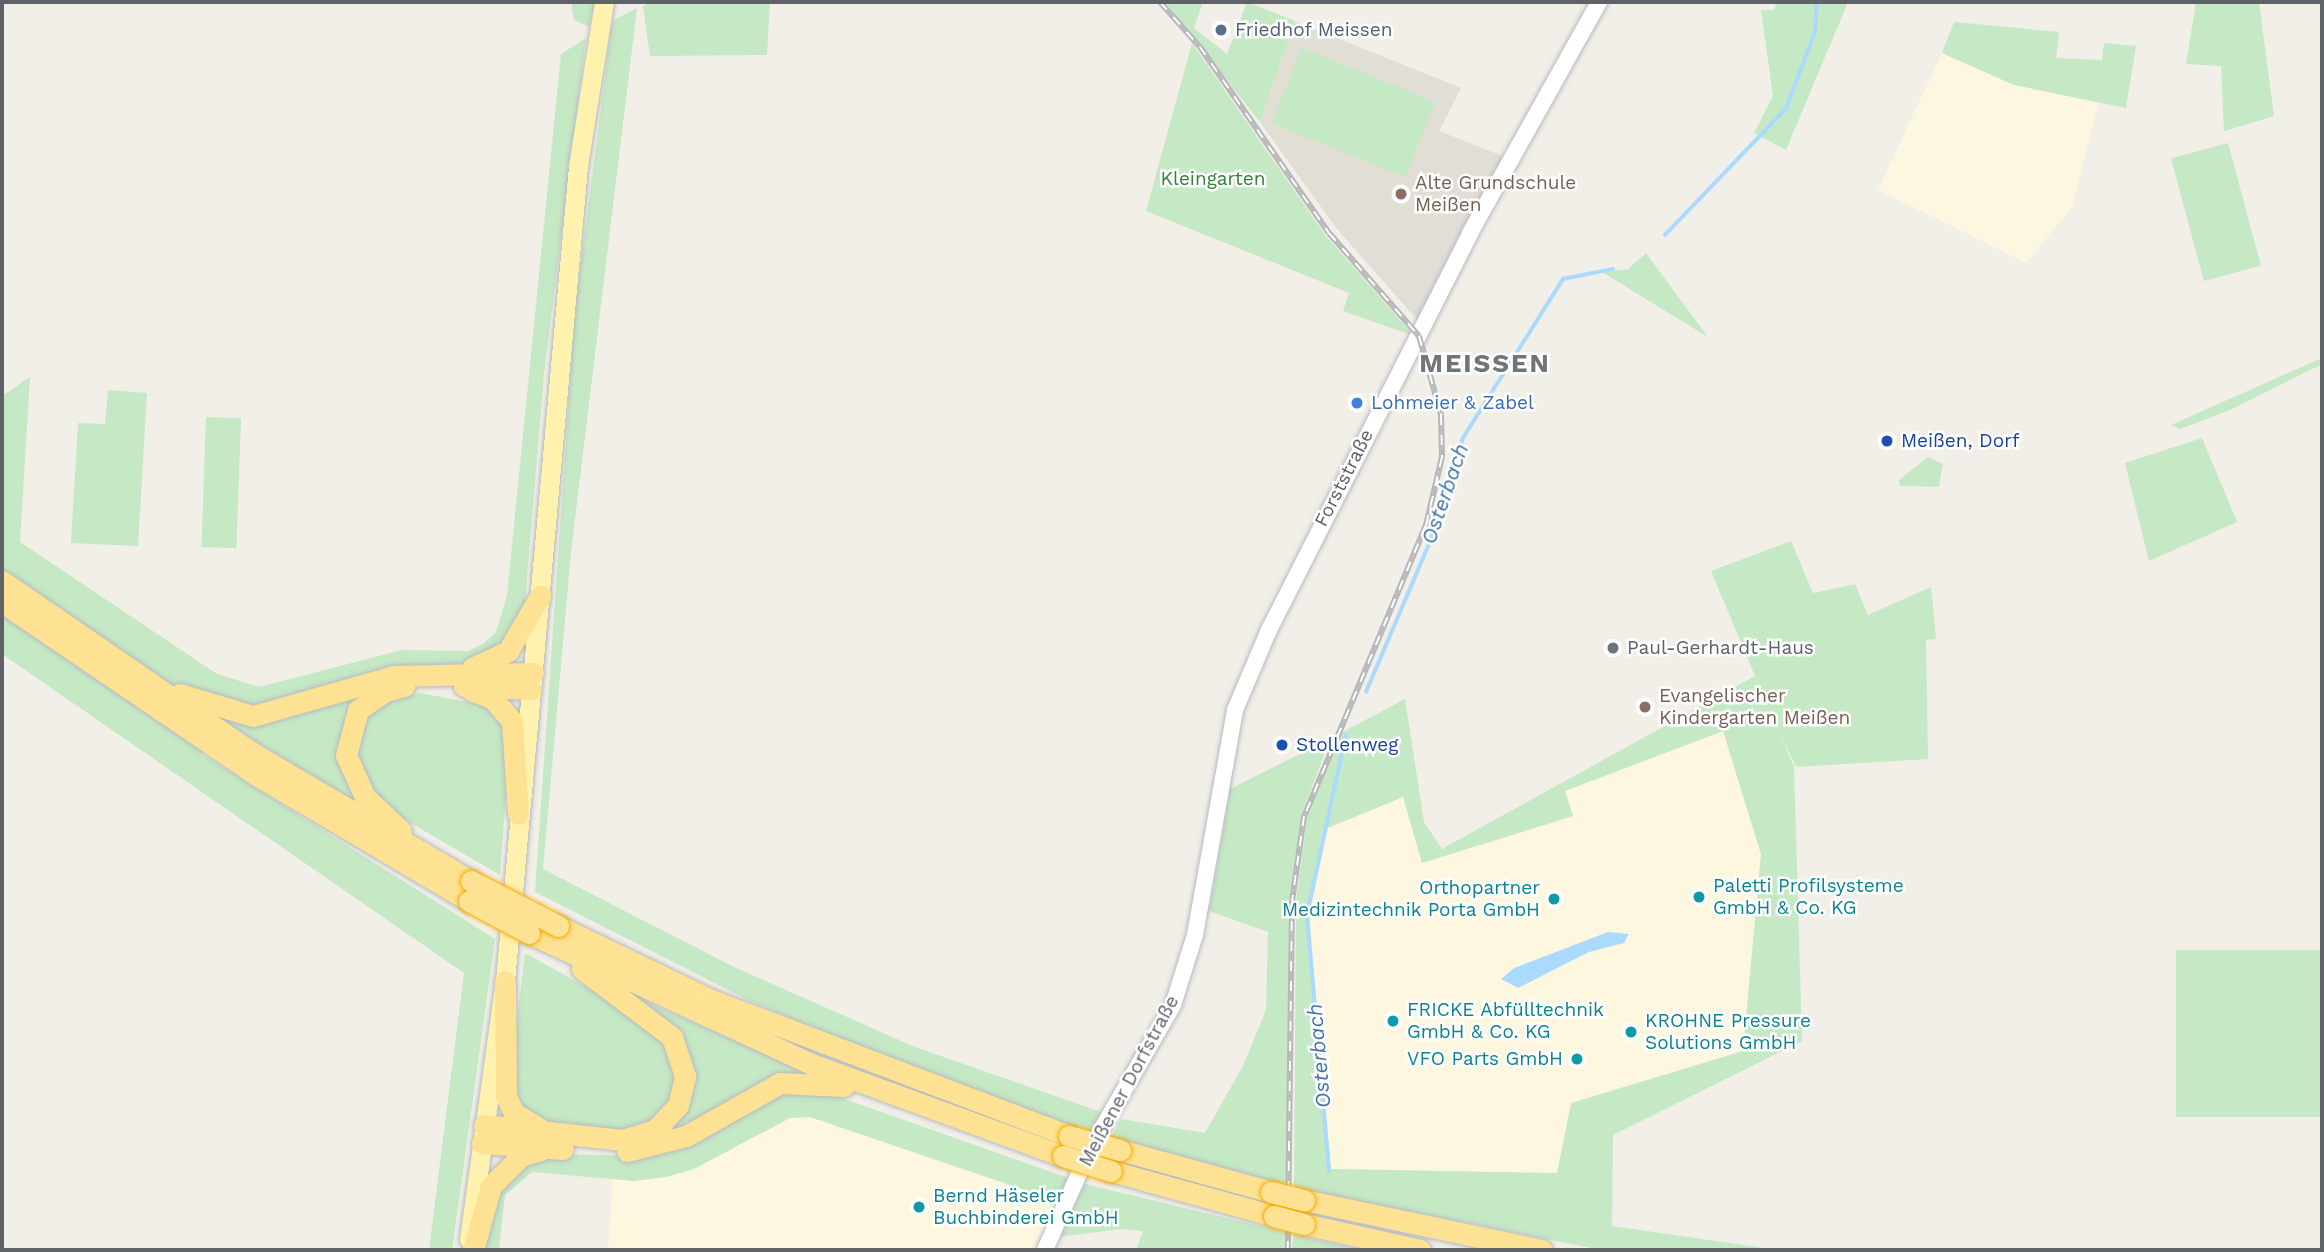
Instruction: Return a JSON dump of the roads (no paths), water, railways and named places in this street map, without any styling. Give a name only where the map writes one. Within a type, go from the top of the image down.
[{"type":"highway","points":[[2,581],[251,752],[432,857]]},
{"type":"highway","points":[[540,596],[508,651],[483,666],[449,679],[404,687],[372,698],[354,721],[346,755],[365,797],[470,891],[529,933],[709,999],[1066,1146],[1111,1171],[1304,1224],[1420,1250]]},
{"type":"highway","points":[[2,602],[258,776],[556,941],[886,1092],[1066,1146],[1120,1150],[1304,1200],[1542,1250]]},
{"type":"highway","points":[[142,679],[253,716],[367,681],[532,681]]},
{"type":"highway","points":[[449,679],[480,691],[512,721],[519,814]]},
{"type":"highway","points":[[470,1250],[491,1186],[521,1156],[549,1142],[640,1138],[672,1116],[685,1076],[664,1027],[556,941]]},
{"type":"highway","points":[[505,981],[506,1096],[514,1113],[549,1142]]},
{"type":"highway","points":[[483,1134],[549,1142],[659,1146],[780,1083],[886,1092]]},
{"type":"main road","points":[[470,1250],[505,981],[578,166],[604,2]]},
{"type":"street","name":"Forststraße","points":[[1220,782],[1235,710],[1311,541],[1600,2]]},
{"type":"street","name":"Meißener Dorfstraße","points":[[1045,1250],[1090,1149],[1173,1005],[1195,935],[1220,782]]},
{"type":"water","points":[[1608,932],[1629,934],[1624,943],[1589,952],[1518,988],[1501,979],[1514,968]]},
{"type":"waterway","name":"Osterbach","points":[[1665,235],[1786,109],[1815,32],[1817,2]]},
{"type":"waterway","name":"Osterbach","points":[[1366,692],[1429,544],[1463,438],[1563,279],[1613,269]]},
{"type":"waterway","name":"Osterbach","points":[[1329,1171],[1307,915],[1346,735]]},
{"type":"railway","points":[[1160,2],[1200,47],[1329,233],[1419,336],[1441,415],[1442,457],[1426,525],[1304,816],[1292,901],[1288,1250]]},
{"type":"place","name":"Friedhof Meissen","points":[[1221,30]]},
{"type":"place","name":"Alte Grundschule Meißen","points":[[1401,194]]},
{"type":"place","name":"Lohmeier & Zabel","points":[[1357,403]]},
{"type":"place","name":"Meißen, Dorf","points":[[1887,441]]},
{"type":"place","name":"Paul-Gerhardt-Haus","points":[[1613,648]]},
{"type":"place","name":"Evangelischer Kindergarten Meißen","points":[[1645,707]]},
{"type":"place","name":"Stollenweg","points":[[1282,745]]},
{"type":"place","name":"Paletti Profilsysteme GmbH & Co. KG","points":[[1699,897]]},
{"type":"place","name":"Orthopartner Medizintechnik Porta GmbH","points":[[1554,899]]},
{"type":"place","name":"FRICKE Abfülltechnik GmbH & Co. KG","points":[[1393,1021]]},
{"type":"place","name":"KROHNE Pressure Solutions GmbH","points":[[1631,1032]]},
{"type":"place","name":"VFO Parts GmbH","points":[[1577,1059]]},
{"type":"place","name":"Bernd Häseler Buchbinderei GmbH","points":[[919,1207]]},
{"type":"district","name":"MEISSEN","points":[[1485,364]]},
{"type":"park label","name":"Kleingarten","points":[[1213,179]]}]
